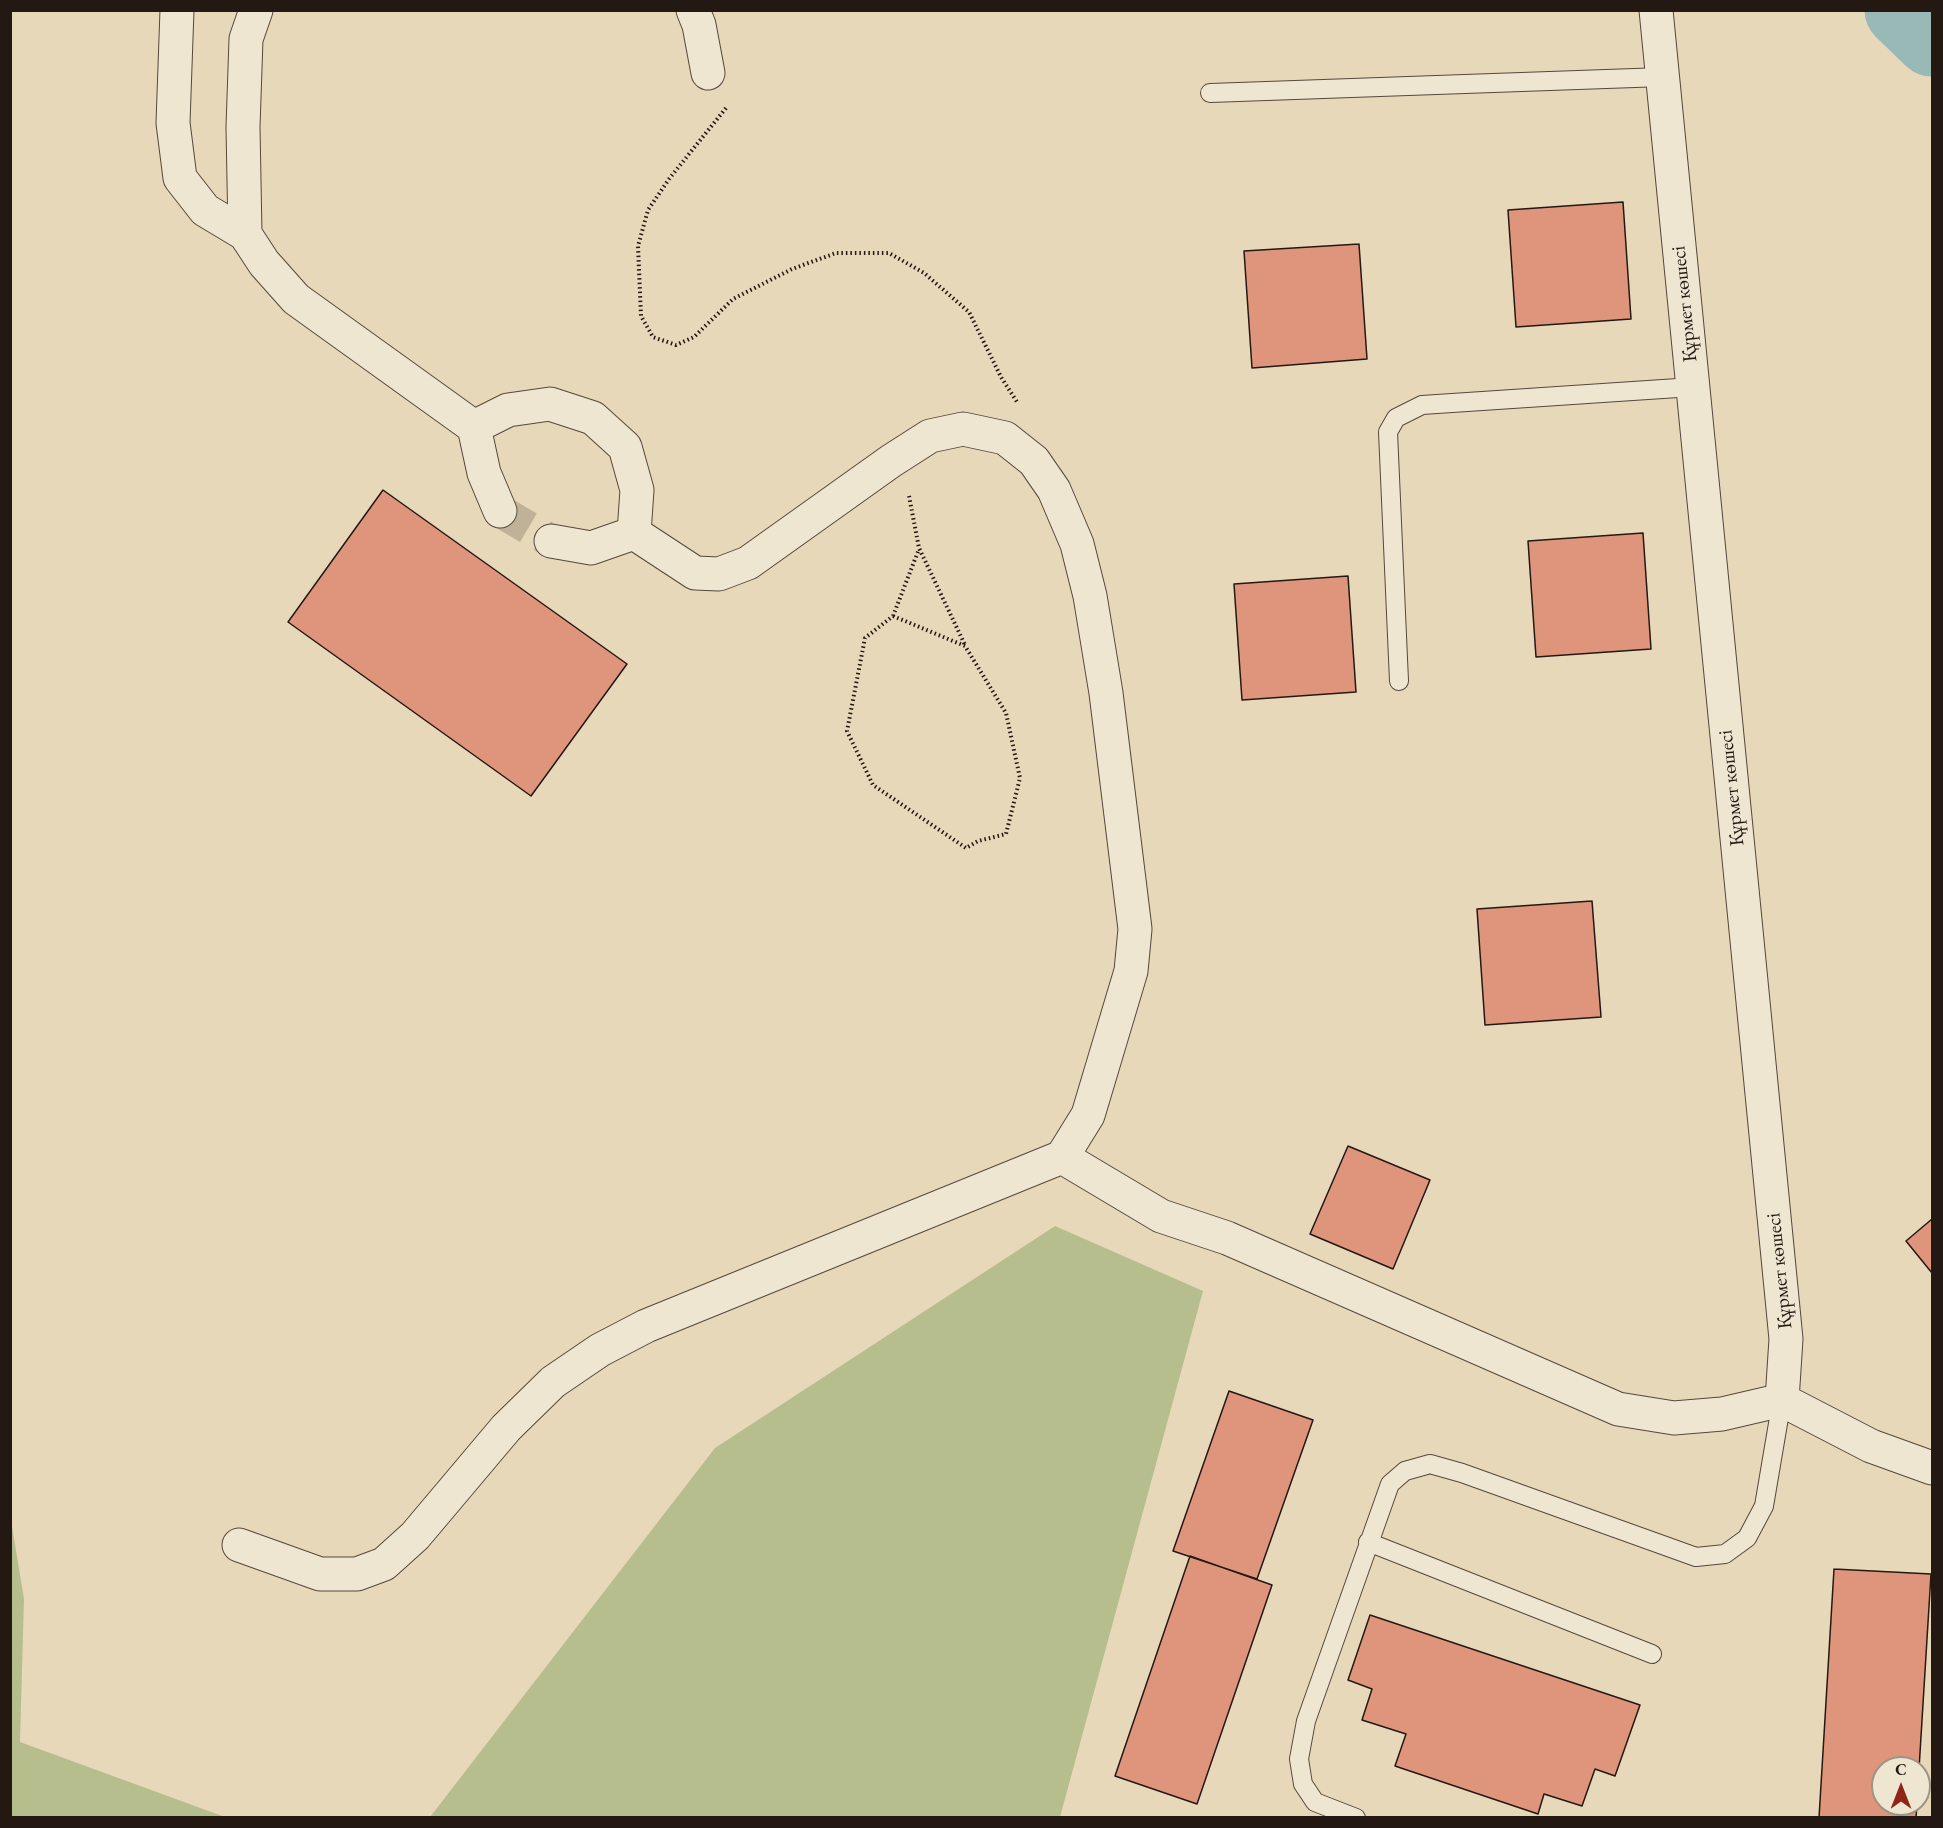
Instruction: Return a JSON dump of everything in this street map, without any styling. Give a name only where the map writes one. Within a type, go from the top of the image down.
[{"type":"street","points":[[177,10],[173,123],[180,178],[205,210],[244,234],[264,263],[296,299],[474,427],[484,473],[500,511]]},
{"type":"street","points":[[244,234],[243,127],[246,39],[256,10]]},
{"type":"street","points":[[693,10],[699,25],[708,73]]},
{"type":"street","name":"Құрмет көшесі","points":[[1656,10],[1786,1339],[1782,1401]]},
{"type":"street","points":[[474,427],[508,410],[550,404],[593,418],[625,447],[637,490],[634,533]]},
{"type":"street","points":[[240,1545],[320,1574],[357,1574],[384,1564],[415,1536],[506,1428],[553,1382],[600,1350],[646,1326],[1062,1157],[1088,1115],[1131,971],[1135,929],[1106,693],[1090,596],[1077,544],[1054,490],[1034,460],[1005,438],[963,429],[930,436],[748,563],[719,574],[694,573],[634,533]]},
{"type":"street","points":[[551,541],[591,548],[634,533]]},
{"type":"street","points":[[1062,1157],[1161,1216],[1227,1238],[1618,1409],[1674,1419],[1722,1414],[1782,1401],[1871,1446],[1932,1468]]},
{"type":"lane","points":[[1210,93],[1663,77]]},
{"type":"lane","points":[[1399,681],[1388,432],[1396,418],[1422,405],[1693,387]]},
{"type":"lane","points":[[1356,1818],[1315,1802],[1303,1784],[1299,1759],[1306,1721],[1390,1484],[1405,1471],[1430,1464],[1462,1473],[1696,1557],[1725,1554],[1748,1538],[1764,1506],[1782,1401]]},
{"type":"lane","points":[[1368,1542],[1652,1654]]},
{"type":"path","points":[[728,106],[669,179],[648,210],[638,246],[638,256],[641,316],[653,336],[676,345],[694,336],[732,299],[792,269],[836,253],[889,253],[924,273],[969,312],[1001,377],[1019,405]]},
{"type":"path","points":[[900,455],[919,549],[965,646],[1006,713],[1020,778],[1006,834],[978,841],[966,848],[873,785],[847,731],[865,638],[893,616],[919,549]]},
{"type":"path","points":[[893,616],[965,646]]},
{"type":"green space","points":[[1055,1226],[1203,1291],[1060,1817],[430,1817],[715,1448]]},
{"type":"green space","points":[[11,1520],[24,1599],[20,1742],[225,1817],[11,1817]]},
{"type":"building","points":[[1623,202],[1631,319],[1516,327],[1508,210]]},
{"type":"building","points":[[1359,244],[1367,359],[1252,368],[1244,251]]},
{"type":"building","points":[[383,490],[627,664],[531,796],[288,622]]},
{"type":"building","points":[[1643,533],[1651,649],[1536,657],[1528,541]]},
{"type":"building","points":[[1348,576],[1356,692],[1242,700],[1234,584]]},
{"type":"building","points":[[1592,901],[1601,1017],[1485,1025],[1477,909]]},
{"type":"building","points":[[1348,1146],[1430,1180],[1393,1269],[1310,1234]]},
{"type":"building","points":[[1932,1219],[1932,1273],[1906,1241]]},
{"type":"building","points":[[1229,1391],[1313,1420],[1257,1579],[1173,1551]]},
{"type":"building","points":[[1190,1556],[1272,1585],[1197,1804],[1115,1776]]},
{"type":"building","points":[[1834,1569],[1931,1574],[1920,1756],[1871,1756],[1871,1816],[1916,1816],[1916,1818],[1819,1818]]},
{"type":"building","points":[[1370,1615],[1640,1705],[1615,1776],[1595,1769],[1582,1806],[1544,1794],[1538,1814],[1395,1766],[1406,1734],[1362,1720],[1372,1689],[1348,1680]]},
{"type":"waterway","points":[[1902,10],[1932,39]]},
{"type":"tunnel","points":[[500,511],[551,541]]}]
